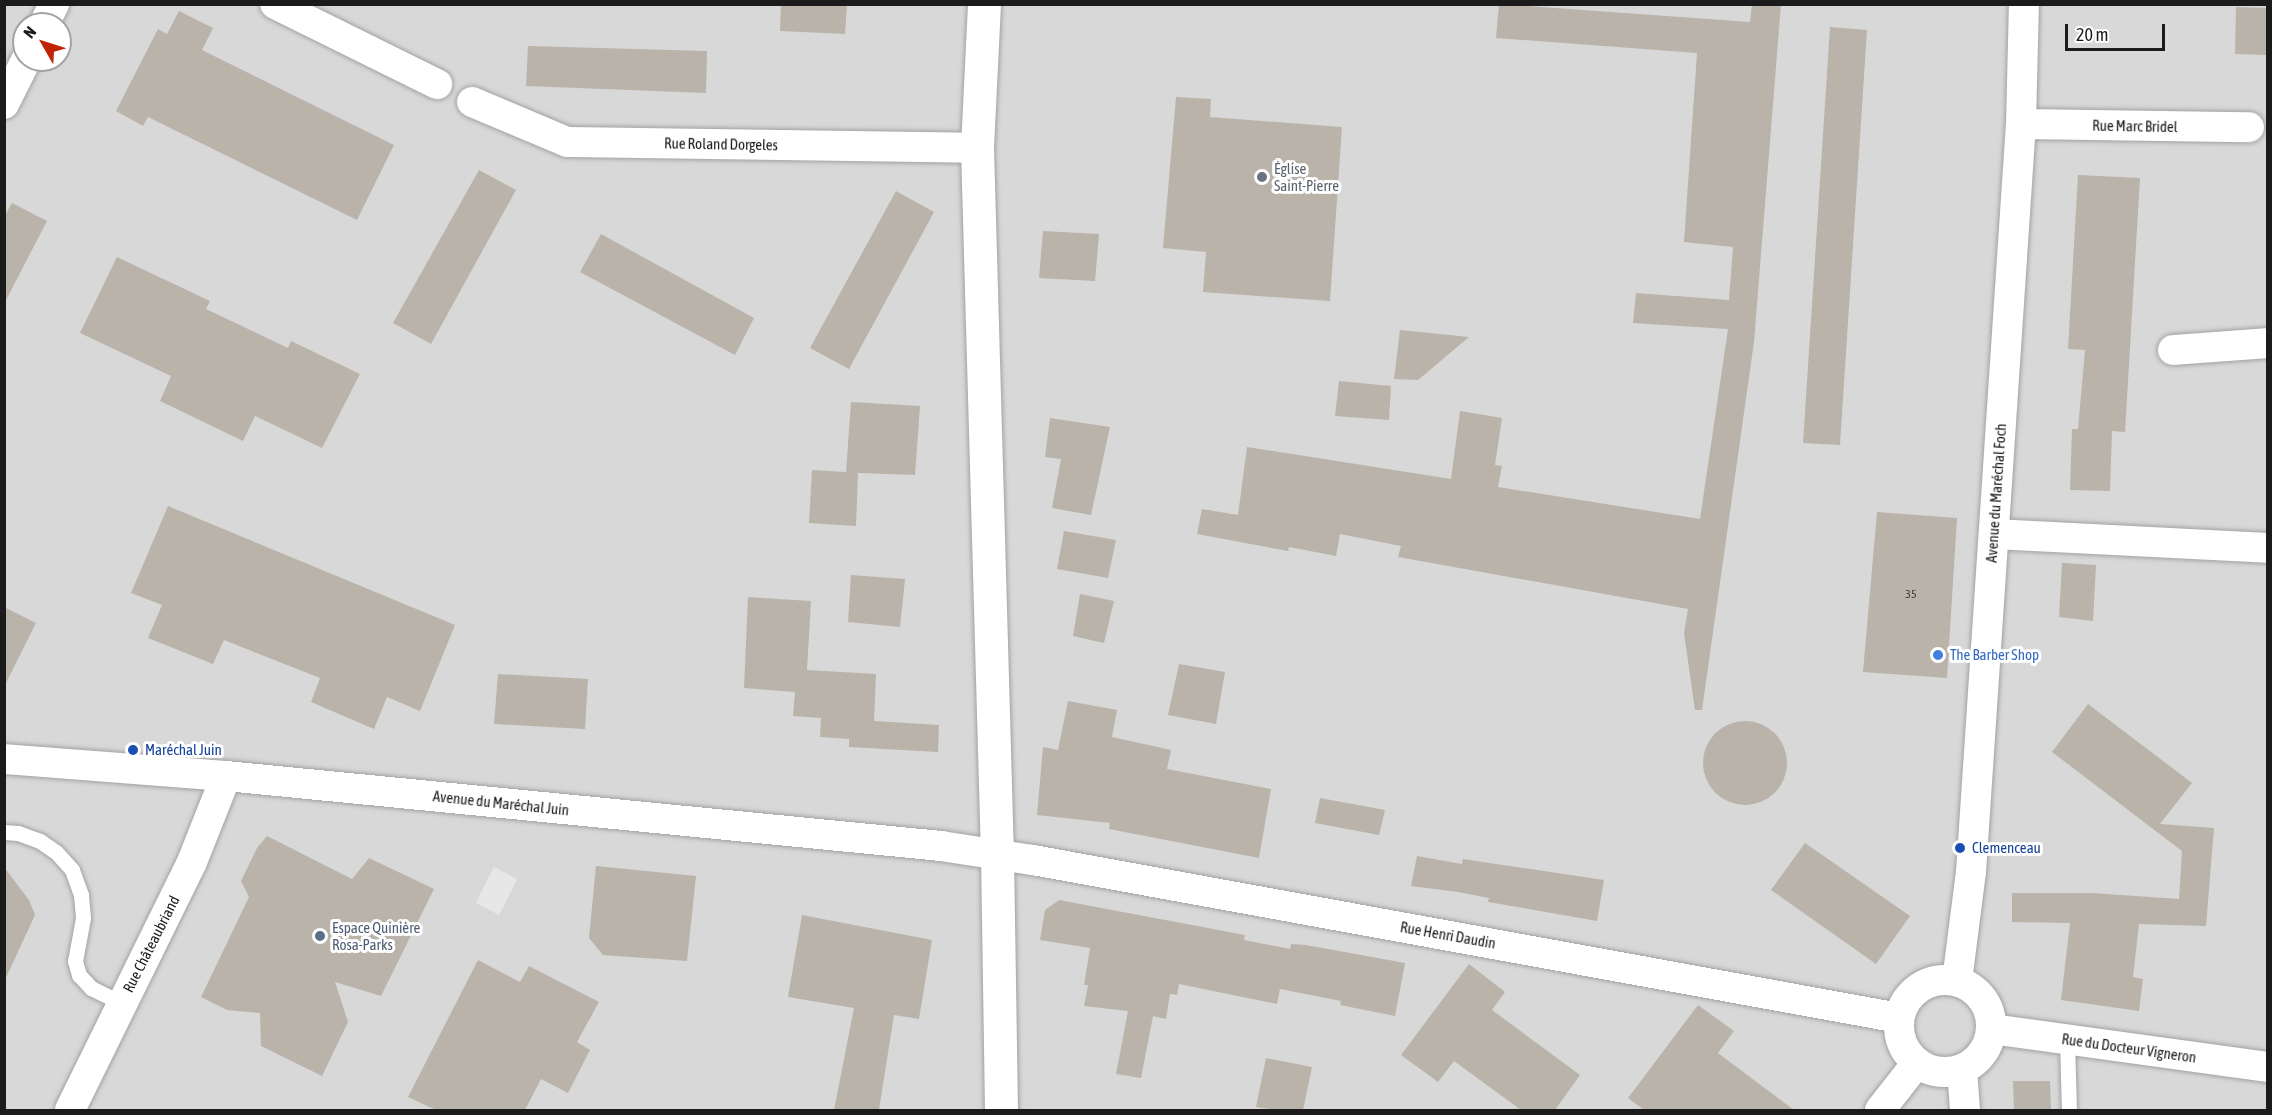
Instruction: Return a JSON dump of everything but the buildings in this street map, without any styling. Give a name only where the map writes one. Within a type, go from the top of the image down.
[{"type":"street","points":[[275,4],[437,84]]},
{"type":"street","points":[[984,4],[977,148],[997,855],[1007,1109]]},
{"type":"street","name":"Avenue du Maréchal Foch","points":[[1957,981],[1971,872],[2021,124],[2024,4]]},
{"type":"street","points":[[4,104],[20,72]]},
{"type":"street","name":"Rue Roland Dorgeles","points":[[472,102],[567,142],[977,148]]},
{"type":"street","name":"Rue Marc Bridel","points":[[2021,124],[2249,127]]},
{"type":"street","points":[[2173,350],[2268,343]]},
{"type":"street","points":[[1994,534],[2268,548]]},
{"type":"street","name":"Avenue du Maréchal Juin","points":[[4,759],[226,776],[930,845],[997,855]]},
{"type":"street","name":"Rue Châteaubriand","points":[[70,1110],[192,862],[226,776]]},
{"type":"street","name":"Rue Henri Daudin","points":[[997,855],[1899,1018]]},
{"type":"street","points":[[1941,979],[1957,981],[1971,988],[1982,999],[1989,1013],[1991,1029],[1982,1053],[1962,1069],[1939,1071],[1917,1063],[1901,1043],[1899,1018],[1904,1003],[1914,991],[1926,983],[1941,979]]},
{"type":"street","name":"Rue du Docteur Vigneron","points":[[1991,1029],[2268,1067]]},
{"type":"street","points":[[1880,1110],[1917,1063]]},
{"type":"street","points":[[1962,1069],[1965,1110]]},
{"type":"lane","points":[[4,832],[18,833],[39,841],[56,852],[72,870],[81,895],[83,918],[75,961],[79,975],[91,988],[122,1003]]},
{"type":"lane","points":[[2067,1040],[2069,1110]]},
{"type":"shaded area","points":[[5,5],[2267,5],[2267,1110],[5,1110]]},
{"type":"shaded area","points":[[494,867],[517,879],[499,915],[476,903]]},
{"type":"place","name":"Église Saint-Pierre","points":[[1262,177]]},
{"type":"place","name":"The Barber Shop","points":[[1938,655]]},
{"type":"place","name":"Maréchal Juin","points":[[133,750]]},
{"type":"place","name":"Clemenceau","points":[[1960,848]]},
{"type":"place","name":"Espace Quinière Rosa-Parks","points":[[320,936]]}]
